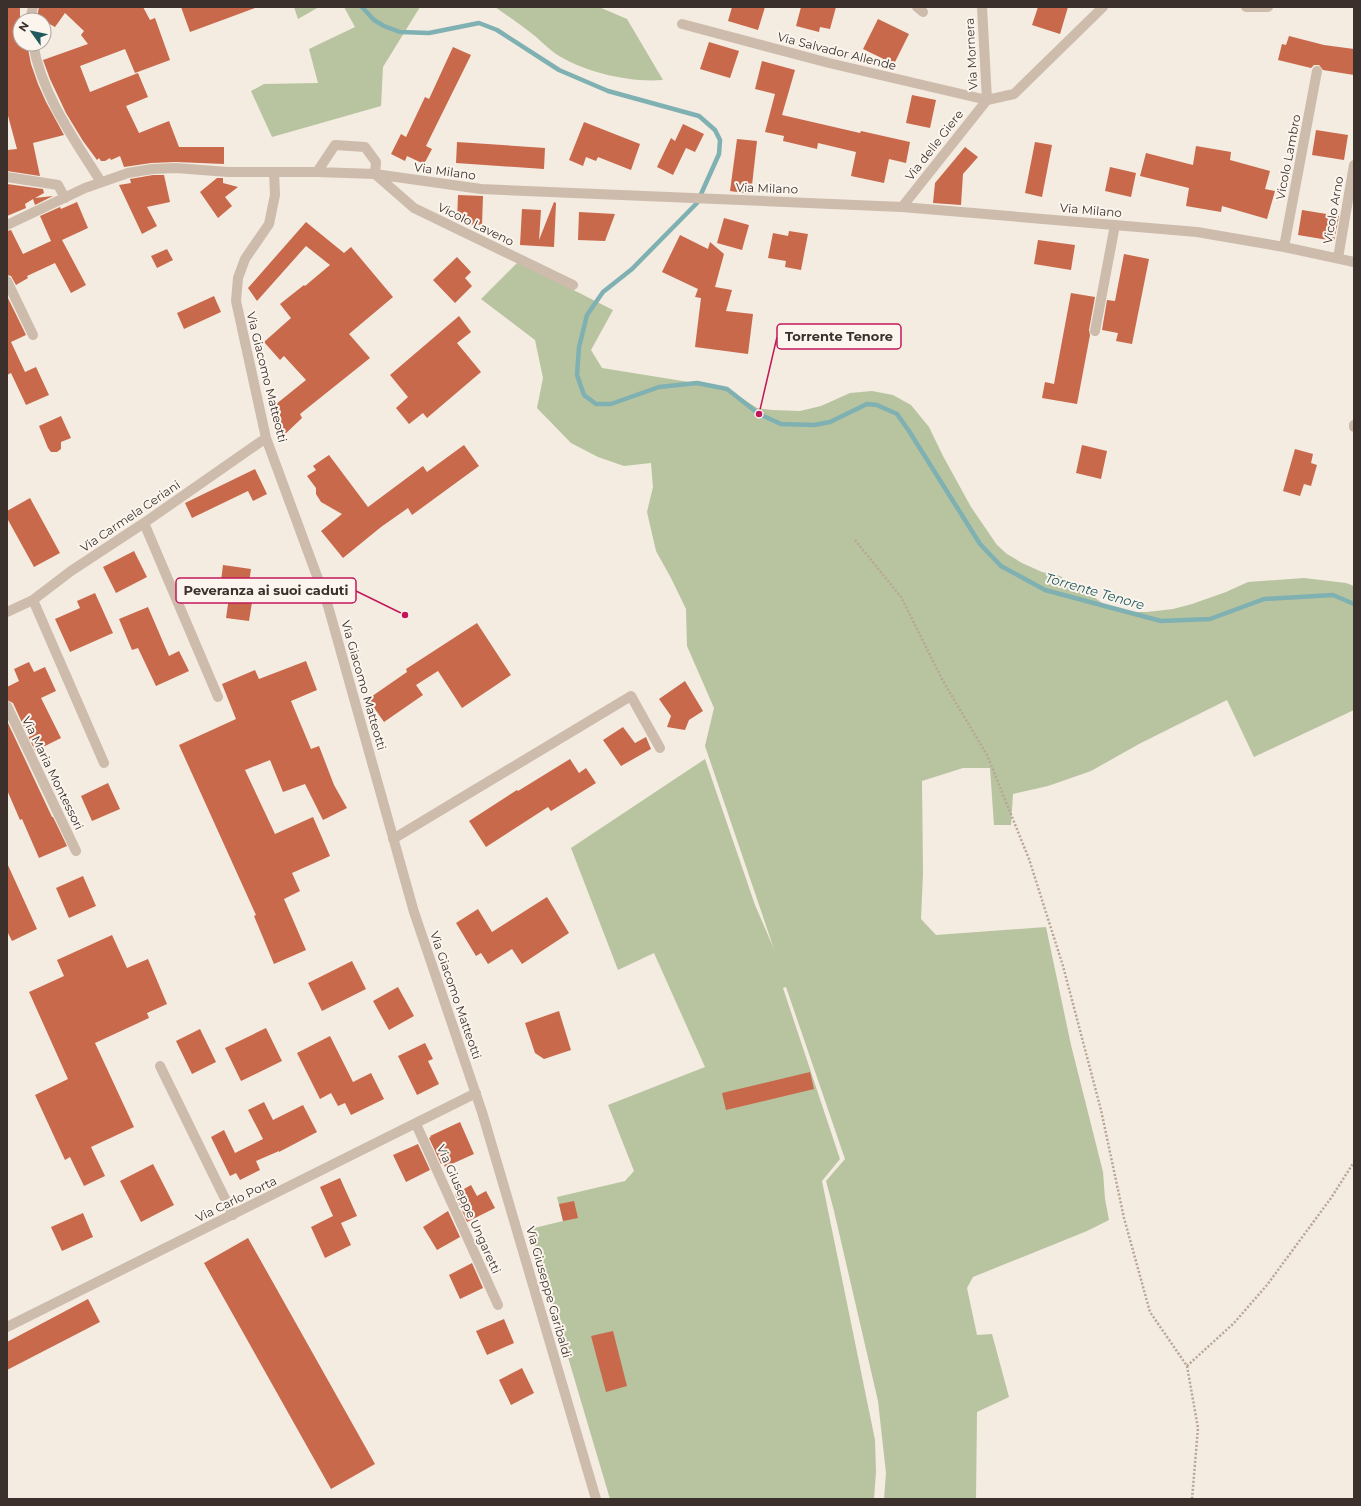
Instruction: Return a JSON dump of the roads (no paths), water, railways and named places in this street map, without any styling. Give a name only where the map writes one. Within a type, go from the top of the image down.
[{"type":"street","name":"Via Mornera","points":[[982,7],[987,100]]},
{"type":"street","points":[[987,100],[1014,94],[1103,7]]},
{"type":"street","points":[[1246,7],[1268,7]]},
{"type":"street","name":"Via Salvador Allende","points":[[682,24],[829,63],[987,100]]},
{"type":"street","points":[[35,52],[42,79],[66,126],[101,182]]},
{"type":"street","name":"Vicolo Lambro","points":[[1284,247],[1317,71]]},
{"type":"street","name":"Via delle Giere","points":[[902,207],[987,100]]},
{"type":"street","points":[[317,172],[335,145],[365,147],[376,162],[375,174]]},
{"type":"street","name":"Vicolo Arno","points":[[1338,258],[1354,165]]},
{"type":"street","name":"Via Milano","points":[[7,225],[101,182],[128,173],[152,169],[176,168],[228,172],[317,172],[375,174],[481,189],[902,207],[1197,232],[1284,247],[1354,262]]},
{"type":"street","name":"Via Giacomo Matteotti","points":[[274,172],[275,194],[269,224],[245,259],[238,278],[236,301],[266,438],[328,606],[414,912],[476,1093]]},
{"type":"street","name":"Vicolo Laveno","points":[[375,174],[414,208],[573,285]]},
{"type":"street","points":[[7,177],[58,185],[65,198]]},
{"type":"street","points":[[1095,331],[1115,225]]},
{"type":"street","points":[[7,281],[33,335]]},
{"type":"street","name":"Via Carmela Ceriani","points":[[7,612],[33,600],[71,571],[144,523],[266,438]]},
{"type":"street","points":[[144,523],[218,697]]},
{"type":"street","points":[[33,600],[104,763]]},
{"type":"street","points":[[393,839],[630,696],[660,748]]},
{"type":"street","name":"Via Maria Montessori","points":[[7,706],[76,851]]},
{"type":"street","points":[[160,1066],[232,1215]]},
{"type":"street","name":"Via Carlo Porta","points":[[7,1327],[476,1093]]},
{"type":"street","name":"Via Giuseppe Garibaldi","points":[[476,1093],[596,1499]]},
{"type":"street","name":"Via Giuseppe Ungaretti","points":[[416,1124],[498,1306]]},
{"type":"waterway","name":"Torrente Tenore","points":[[362,7],[374,20],[384,26],[400,32],[429,33],[479,23],[497,30],[559,70],[608,91],[699,116],[715,130],[720,140],[719,154],[697,203],[632,269],[603,292],[587,315],[579,347],[577,375],[584,395],[596,404],[611,404],[659,387],[697,383],[727,389],[759,414],[781,424],[814,425],[830,422],[867,404],[877,405],[897,414],[980,544],[1001,566],[1045,590],[1161,621],[1210,619],[1264,599],[1333,595],[1354,604]]},
{"type":"place","name":"Torrente Tenore","points":[[759,414]]},
{"type":"place","name":"Peveranza ai suoi caduti","points":[[405,615]]}]
